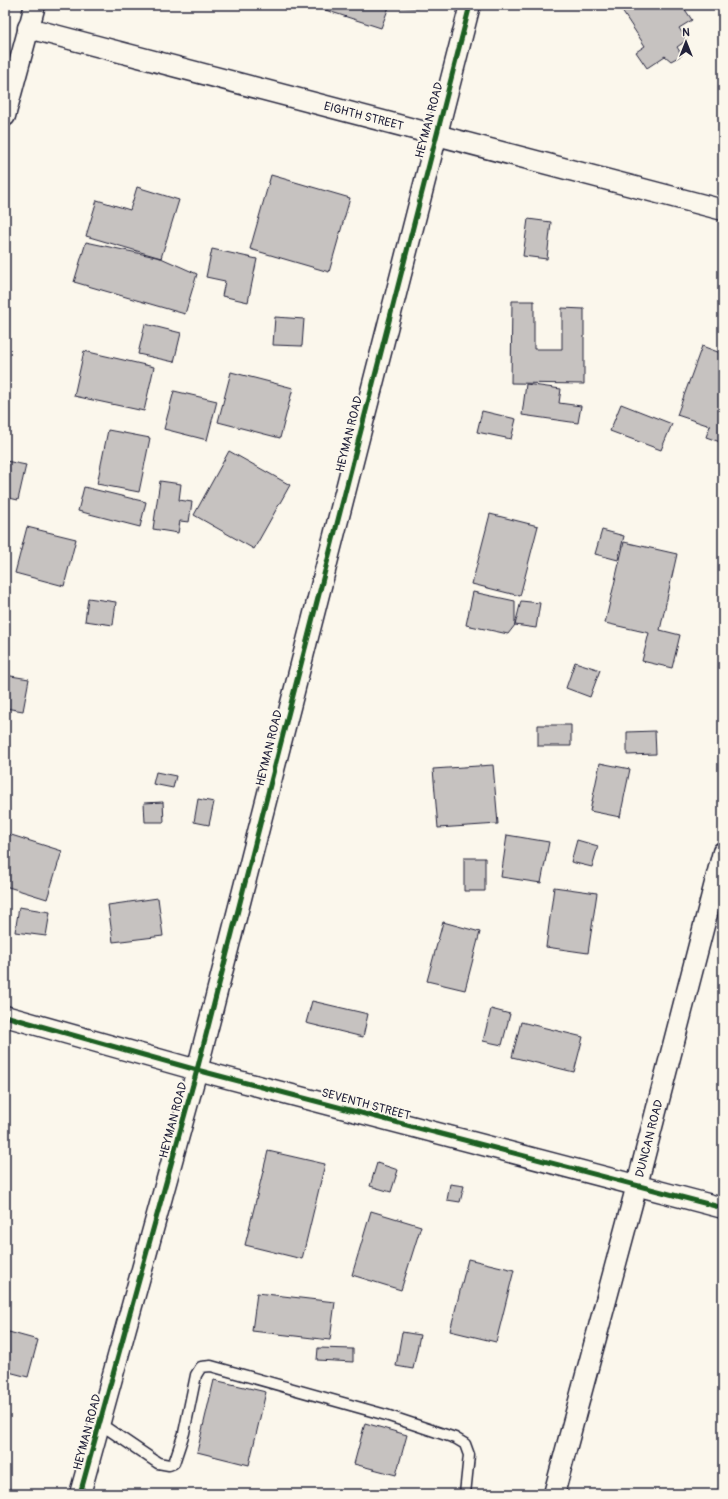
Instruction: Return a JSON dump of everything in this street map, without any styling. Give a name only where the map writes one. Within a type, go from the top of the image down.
[{"type":"street","points":[[5,116],[35,5]]},
{"type":"street","name":"HEYMAN ROAD","points":[[80,1494],[197,1070],[470,5]]},
{"type":"street","name":"EIGHTH STREET","points":[[28,28],[723,210]]},
{"type":"street","name":"DUNCAN ROAD","points":[[554,1494],[637,1185],[723,852]]},
{"type":"street","name":"SEVENTH STREET","points":[[5,1016],[197,1070],[723,1208]]},
{"type":"lane","points":[[100,1423],[158,1463],[169,1465],[174,1463],[184,1433],[196,1375],[201,1367],[212,1366],[386,1415],[455,1438],[465,1444],[468,1455],[465,1494]]},
{"type":"building","points":[[317,5],[419,5],[418,8],[389,7],[381,28],[316,7]]},
{"type":"building","points":[[625,5],[682,5],[692,20],[679,28],[687,40],[677,47],[682,55],[671,61],[665,56],[647,68],[636,52],[645,46],[620,8]]},
{"type":"building","points":[[271,175],[350,198],[329,272],[250,249]]},
{"type":"building","points":[[137,187],[179,200],[161,258],[86,236],[97,200],[130,210]]},
{"type":"building","points":[[528,219],[551,222],[547,259],[523,256]]},
{"type":"building","points":[[86,242],[161,258],[197,274],[185,314],[74,282]]},
{"type":"building","points":[[212,249],[257,259],[248,302],[222,296],[225,281],[206,277]]},
{"type":"building","points":[[512,301],[534,301],[534,349],[562,349],[562,308],[584,309],[584,384],[511,383]]},
{"type":"building","points":[[275,317],[304,319],[302,346],[273,345]]},
{"type":"building","points":[[145,324],[181,333],[174,362],[138,354]]},
{"type":"building","points":[[702,346],[723,354],[723,443],[706,437],[710,426],[677,415]]},
{"type":"building","points":[[84,351],[154,367],[144,411],[74,396]]},
{"type":"building","points":[[231,372],[293,388],[280,438],[218,422]]},
{"type":"building","points":[[526,384],[561,389],[559,403],[581,406],[578,423],[522,415]]},
{"type":"building","points":[[174,391],[217,401],[207,440],[164,429]]},
{"type":"building","points":[[621,404],[672,424],[661,450],[610,431]]},
{"type":"building","points":[[482,411],[516,419],[511,439],[477,432]]},
{"type":"building","points":[[108,430],[150,438],[139,492],[97,484]]},
{"type":"building","points":[[229,451],[290,485],[254,549],[194,515]]},
{"type":"building","points":[[6,461],[26,465],[18,500],[5,497]]},
{"type":"building","points":[[160,481],[181,484],[179,500],[192,502],[189,522],[180,521],[178,533],[153,529]]},
{"type":"building","points":[[84,487],[146,502],[140,527],[78,511]]},
{"type":"building","points":[[490,514],[538,526],[520,596],[472,584]]},
{"type":"building","points":[[27,527],[76,539],[64,586],[15,573]]},
{"type":"building","points":[[602,530],[624,536],[618,560],[595,554]]},
{"type":"building","points":[[624,542],[677,554],[660,630],[680,635],[672,668],[642,661],[649,633],[605,623]]},
{"type":"building","points":[[473,592],[515,601],[515,625],[508,634],[466,625]]},
{"type":"building","points":[[88,598],[116,602],[113,625],[85,621]]},
{"type":"building","points":[[521,601],[540,603],[536,628],[515,625]]},
{"type":"building","points":[[575,662],[600,670],[590,697],[566,688]]},
{"type":"building","points":[[5,675],[29,679],[23,711],[5,708]]},
{"type":"building","points":[[538,725],[571,725],[571,746],[538,746]]},
{"type":"building","points":[[655,731],[656,754],[627,755],[627,732]]},
{"type":"building","points":[[600,763],[630,769],[620,817],[590,811]]},
{"type":"building","points":[[493,765],[498,824],[438,828],[433,769]]},
{"type":"building","points":[[156,772],[176,776],[173,788],[153,784]]},
{"type":"building","points":[[198,799],[214,802],[209,825],[194,822]]},
{"type":"building","points":[[163,802],[164,822],[145,822],[144,803]]},
{"type":"building","points":[[5,833],[62,851],[47,899],[5,886]]},
{"type":"building","points":[[507,835],[549,842],[541,883],[501,877]]},
{"type":"building","points":[[577,840],[598,846],[592,867],[571,862]]},
{"type":"building","points":[[464,858],[485,858],[485,891],[464,891]]},
{"type":"building","points":[[554,887],[597,893],[588,953],[546,947]]},
{"type":"building","points":[[158,898],[163,936],[113,942],[108,905]]},
{"type":"building","points":[[19,907],[50,912],[46,936],[15,932]]},
{"type":"building","points":[[443,922],[480,932],[465,990],[427,981]]},
{"type":"building","points":[[312,1001],[368,1014],[363,1037],[306,1023]]},
{"type":"building","points":[[491,1009],[510,1014],[502,1045],[483,1041]]},
{"type":"building","points":[[521,1022],[583,1037],[574,1072],[512,1057]]},
{"type":"building","points":[[268,1151],[325,1164],[302,1259],[245,1245]]},
{"type":"building","points":[[377,1163],[398,1170],[391,1192],[370,1186]]},
{"type":"building","points":[[450,1184],[464,1186],[460,1202],[447,1200]]},
{"type":"building","points":[[371,1211],[421,1226],[401,1290],[352,1275]]},
{"type":"building","points":[[468,1259],[514,1270],[496,1342],[450,1331]]},
{"type":"building","points":[[257,1293],[335,1302],[330,1340],[252,1331]]},
{"type":"building","points":[[5,1331],[38,1340],[28,1377],[5,1371]]},
{"type":"building","points":[[402,1332],[420,1335],[413,1369],[396,1366]]},
{"type":"building","points":[[318,1348],[353,1349],[353,1362],[317,1360]]},
{"type":"building","points":[[214,1380],[266,1392],[249,1465],[197,1452]]},
{"type":"building","points":[[365,1423],[407,1435],[396,1475],[354,1464]]},
{"type":"cycle path","points":[[80,1494],[197,1070],[470,5]]},
{"type":"cycle path","points":[[5,1016],[197,1070],[723,1208]]}]
